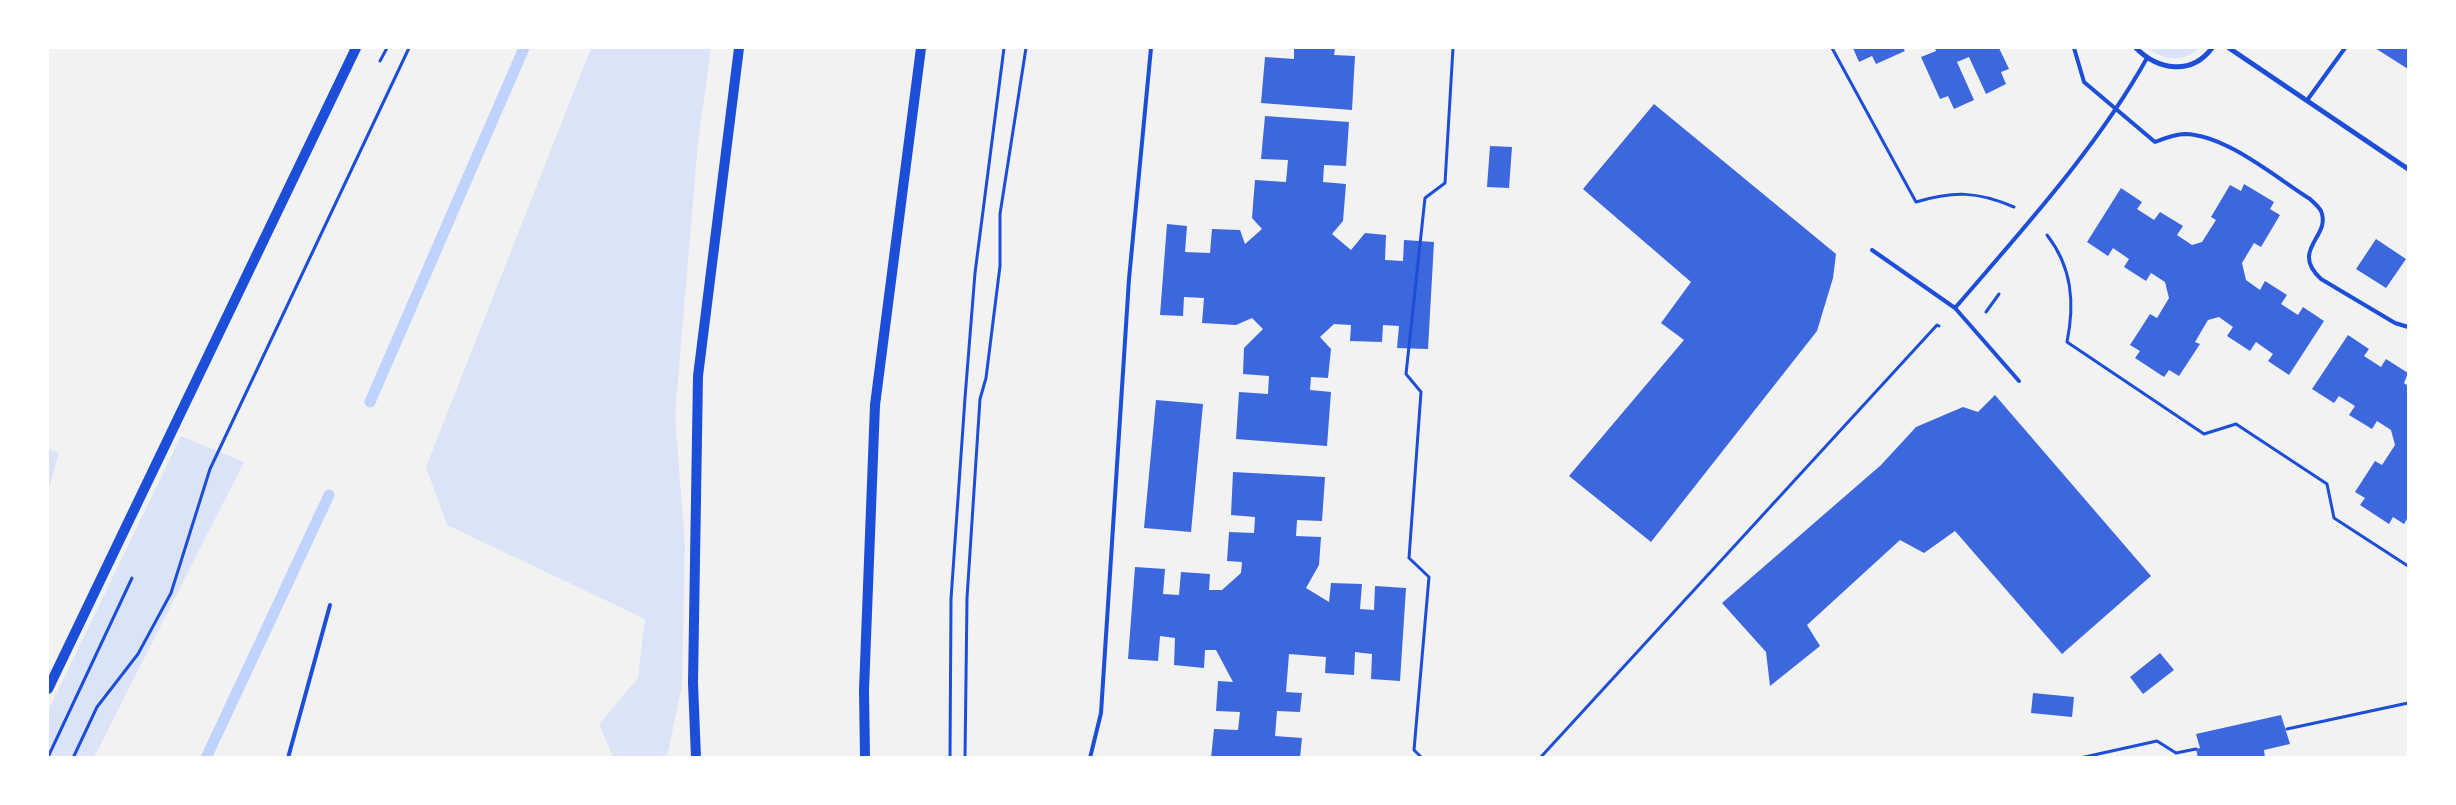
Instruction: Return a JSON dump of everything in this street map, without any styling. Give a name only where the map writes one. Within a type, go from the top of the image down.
[{"type":"main road","points":[[48,689],[356,48]]},
{"type":"main road","points":[[696,758],[693,683],[698,376],[739,48]]},
{"type":"main road","points":[[865,758],[864,690],[875,405],[921,48]]},
{"type":"street","points":[[2136,48],[2146,58],[2172,67],[2186,65],[2199,60],[2212,48]]},
{"type":"street","points":[[2229,48],[2308,99],[2408,169]]},
{"type":"lane","points":[[1090,758],[1101,713],[1129,279],[1152,48]]},
{"type":"lane","points":[[2074,48],[2084,82],[2155,142],[2184,134],[2205,137],[2229,147],[2310,199],[2320,210],[2322,225],[2309,252],[2308,262],[2314,272],[2395,323],[2408,327]]},
{"type":"lane","points":[[2308,99],[2345,48]]},
{"type":"lane","points":[[1955,308],[2032,219],[2116,108],[2146,58]]},
{"type":"lane","points":[[1872,250],[1955,308],[2019,381]]},
{"type":"lane","points":[[288,758],[330,605]]},
{"type":"path","points":[[73,758],[97,707],[138,654],[171,593],[210,469],[409,48]]},
{"type":"path","points":[[950,758],[951,599],[974,273],[1004,48]]},
{"type":"path","points":[[965,758],[967,598],[980,398],[986,378],[1000,266],[1000,214],[1026,48]]},
{"type":"path","points":[[1422,758],[1414,750],[1429,577],[1409,558],[1422,392],[1406,374],[1424,198],[1445,183],[1453,48]]},
{"type":"path","points":[[1832,48],[1916,202]]},
{"type":"path","points":[[1540,758],[1937,325],[1962,339],[1974,330],[2001,292]]},
{"type":"path","points":[[2067,342],[2204,434],[2236,424],[2278,451],[2327,484],[2334,518],[2408,566]]},
{"type":"path","points":[[2287,729],[2408,703]]},
{"type":"path","points":[[2080,758],[2157,741],[2176,753],[2196,749]]},
{"type":"shaded area","points":[[591,48],[711,48],[698,143],[675,415],[685,546],[682,685],[667,757],[613,757],[599,724],[638,678],[645,619],[447,525],[426,467]]},
{"type":"shaded area","points":[[2148,48],[2199,48],[2187,56],[2174,58],[2160,55]]},
{"type":"shaded area","points":[[181,436],[244,462],[94,757],[48,757],[48,711]]},
{"type":"shaded area","points":[[48,449],[59,452],[48,493]]},
{"type":"building","points":[[1294,48],[1335,48],[1334,55],[1355,56],[1352,110],[1261,103],[1265,57],[1294,59]]},
{"type":"building","points":[[1853,48],[1903,48],[1905,51],[1876,64],[1872,56],[1859,62]]},
{"type":"building","points":[[1935,48],[1999,48],[2009,69],[2001,72],[2006,84],[1986,94],[1969,57],[1957,62],[1974,100],[1954,109],[1948,96],[1940,99],[1921,57],[1936,51]]},
{"type":"building","points":[[2375,48],[2408,48],[2408,69]]},
{"type":"building","points":[[1654,104],[1836,254],[1833,278],[1817,331],[1651,542],[1569,476],[1684,340],[1661,323],[1691,282],[1583,189]]},
{"type":"building","points":[[1265,116],[1349,122],[1346,166],[1324,165],[1323,182],[1346,184],[1343,221],[1332,234],[1351,250],[1365,233],[1386,235],[1385,260],[1403,261],[1404,240],[1434,242],[1428,349],[1397,348],[1399,326],[1383,325],[1382,342],[1350,341],[1351,325],[1334,324],[1320,337],[1331,349],[1328,378],[1311,377],[1310,390],[1331,392],[1327,446],[1236,439],[1239,392],[1268,394],[1269,376],[1243,374],[1244,348],[1263,329],[1252,318],[1236,325],[1202,323],[1204,298],[1184,297],[1183,316],[1160,315],[1167,224],[1187,226],[1185,252],[1210,253],[1212,229],[1240,230],[1245,244],[1262,229],[1252,218],[1255,180],[1286,182],[1288,160],[1261,159]]},
{"type":"building","points":[[1490,146],[1512,147],[1509,188],[1487,187]]},
{"type":"building","points":[[2244,184],[2274,202],[2270,209],[2280,215],[2261,247],[2254,243],[2242,263],[2246,280],[2260,290],[2265,281],[2287,295],[2281,304],[2298,315],[2303,307],[2324,321],[2289,375],[2268,361],[2273,354],[2256,342],[2250,351],[2227,336],[2233,327],[2219,317],[2208,320],[2195,342],[2200,344],[2179,376],[2169,370],[2164,377],[2135,358],[2140,351],[2130,345],[2150,314],[2157,318],[2169,298],[2165,282],[2151,273],[2146,281],[2124,267],[2129,259],[2113,248],[2108,256],[2087,242],[2121,188],[2142,202],[2137,209],[2154,220],[2160,212],[2183,226],[2177,235],[2192,245],[2202,242],[2216,220],[2211,217],[2230,185],[2241,191]]},
{"type":"building","points":[[2376,239],[2406,259],[2386,288],[2356,269]]},
{"type":"building","points":[[2348,335],[2369,349],[2364,356],[2381,367],[2386,359],[2408,373],[2404,383],[2408,386],[2408,517],[2404,524],[2393,517],[2389,524],[2360,505],[2365,498],[2355,492],[2375,461],[2382,465],[2395,445],[2391,430],[2377,421],[2372,429],[2349,415],[2355,406],[2339,396],[2334,403],[2312,389]]},
{"type":"building","points":[[1995,395],[2151,576],[2062,654],[1955,531],[1924,553],[1900,540],[1807,625],[1820,646],[1770,686],[1766,652],[1722,603],[1881,465],[1916,427],[1963,407],[1978,412]]},
{"type":"building","points":[[1156,400],[1203,404],[1191,532],[1144,528]]},
{"type":"building","points":[[1233,472],[1325,477],[1322,521],[1297,520],[1296,536],[1321,537],[1319,565],[1306,588],[1329,602],[1331,583],[1362,584],[1360,609],[1374,610],[1375,586],[1406,588],[1400,681],[1371,679],[1372,654],[1355,652],[1354,675],[1325,673],[1326,657],[1289,654],[1286,692],[1302,693],[1300,712],[1277,711],[1275,736],[1302,738],[1300,758],[1211,758],[1214,729],[1238,730],[1240,712],[1216,711],[1218,681],[1233,682],[1216,650],[1205,650],[1204,668],[1174,665],[1175,638],[1160,636],[1158,661],[1128,659],[1135,567],[1165,569],[1163,594],[1179,595],[1181,572],[1210,574],[1209,590],[1222,590],[1241,573],[1242,562],[1227,561],[1229,532],[1254,533],[1255,517],[1231,515]]},
{"type":"building","points":[[2160,653],[2174,670],[2143,694],[2130,677]]},
{"type":"building","points":[[2033,693],[2074,697],[2072,717],[2031,713]]},
{"type":"building","points":[[2281,715],[2290,744],[2264,750],[2265,758],[2198,758],[2196,749],[2200,748],[2196,734]]},
{"type":"waterway","points":[[370,402],[524,48]]},
{"type":"waterway","points":[[206,758],[329,495]]}]
